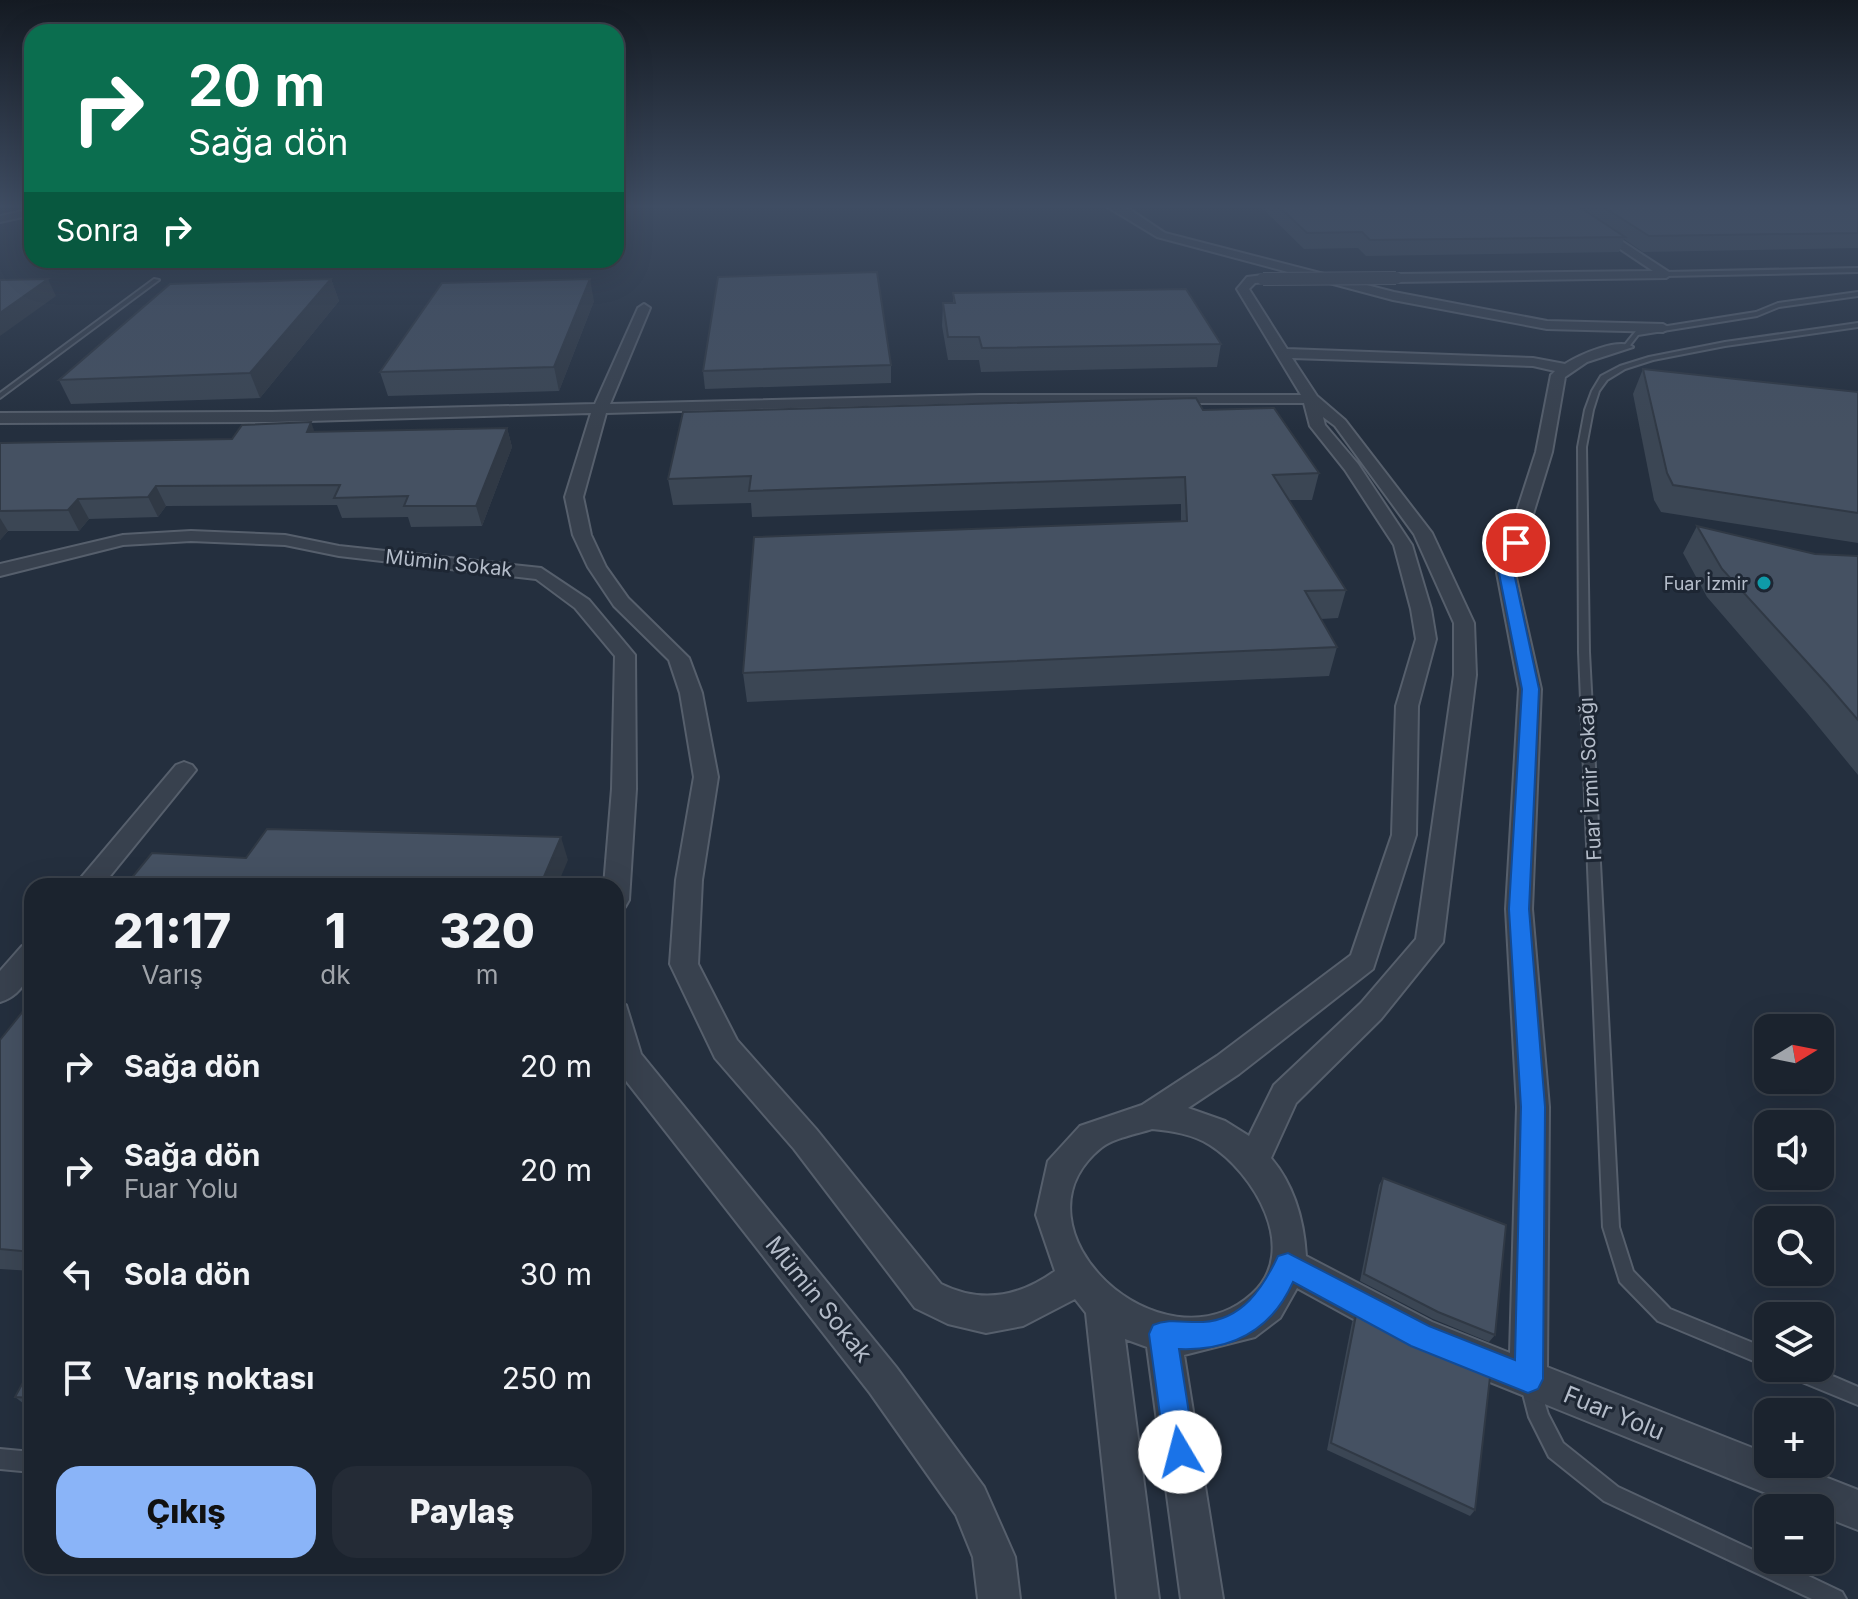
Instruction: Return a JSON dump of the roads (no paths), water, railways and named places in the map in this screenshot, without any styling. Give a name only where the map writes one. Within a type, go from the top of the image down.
[{"type":"street","points":[[1250,281],[1243,289],[1311,399],[1340,423],[1423,533],[1464,623],[1465,675],[1429,942],[1371,1011],[1285,1094],[1254,1159]]},
{"type":"street","points":[[1335,281],[1393,296],[1547,325],[1663,328]]},
{"type":"street","points":[[644,308],[600,409],[574,497],[578,518],[597,567],[621,602],[679,658],[691,693],[706,777],[689,880],[684,964],[726,1049],[805,1139],[928,1296],[951,1311],[974,1316],[1003,1313],[1051,1297],[1076,1277]]},
{"type":"street","points":[[1528,1379],[1533,1107],[1519,909],[1530,689],[1506,573],[1544,452],[1558,375],[1582,359],[1626,347]]},
{"type":"street","points":[[1280,353],[1533,362],[1568,369]]},
{"type":"street","points":[[0,418],[272,417],[980,399],[1311,399]]},
{"type":"street","points":[[1152,1115],[1228,1065],[1363,961],[1404,835],[1407,706],[1426,639],[1421,609],[1403,545],[1352,467],[1318,426],[1311,399]]},
{"type":"street","name":"Mümin Sokak","points":[[0,570],[123,540],[191,536],[285,540],[339,551],[541,574],[582,604],[625,655],[624,789],[618,878]]},
{"type":"street","points":[[94,878],[184,770]]},
{"type":"street","points":[[0,991],[24,962]]},
{"type":"street","name":"Mümin Sokak","points":[[624,1046],[627,1059],[883,1380],[970,1501],[994,1557],[999,1599]]},
{"type":"street","points":[[1152,1115],[1188,1120],[1211,1130],[1254,1159],[1277,1191],[1289,1228],[1288,1265],[1272,1299],[1243,1323],[1205,1336],[1163,1334],[1123,1320],[1103,1305],[1064,1260],[1052,1225],[1053,1189],[1066,1159],[1088,1135],[1118,1120],[1152,1115]]},
{"type":"street","name":"Fuar Yolu","points":[[1288,1265],[1421,1336],[1858,1510]]},
{"type":"street","points":[[1103,1305],[1138,1599]]},
{"type":"street","points":[[1163,1334],[1202,1599]]},
{"type":"lane","points":[[0,396],[155,281]]},
{"type":"lane","points":[[1626,347],[1636,333],[1757,314],[1778,305],[1858,294]]},
{"type":"lane","name":"Fuar İzmir Sokağı","points":[[1754,1352],[1664,1315],[1626,1276],[1611,1227],[1584,652],[1582,447],[1585,417],[1601,379],[1618,369],[1662,356],[1858,325]]},
{"type":"lane","points":[[1528,1379],[1539,1417],[1556,1450],[1611,1494],[1835,1599]]},
{"type":"lane","points":[[1825,1382],[1858,1396]]},
{"type":"lane","points":[[0,1459],[24,1461]]},
{"type":"place","name":"Fuar İzmir","points":[[1764,583]]}]
